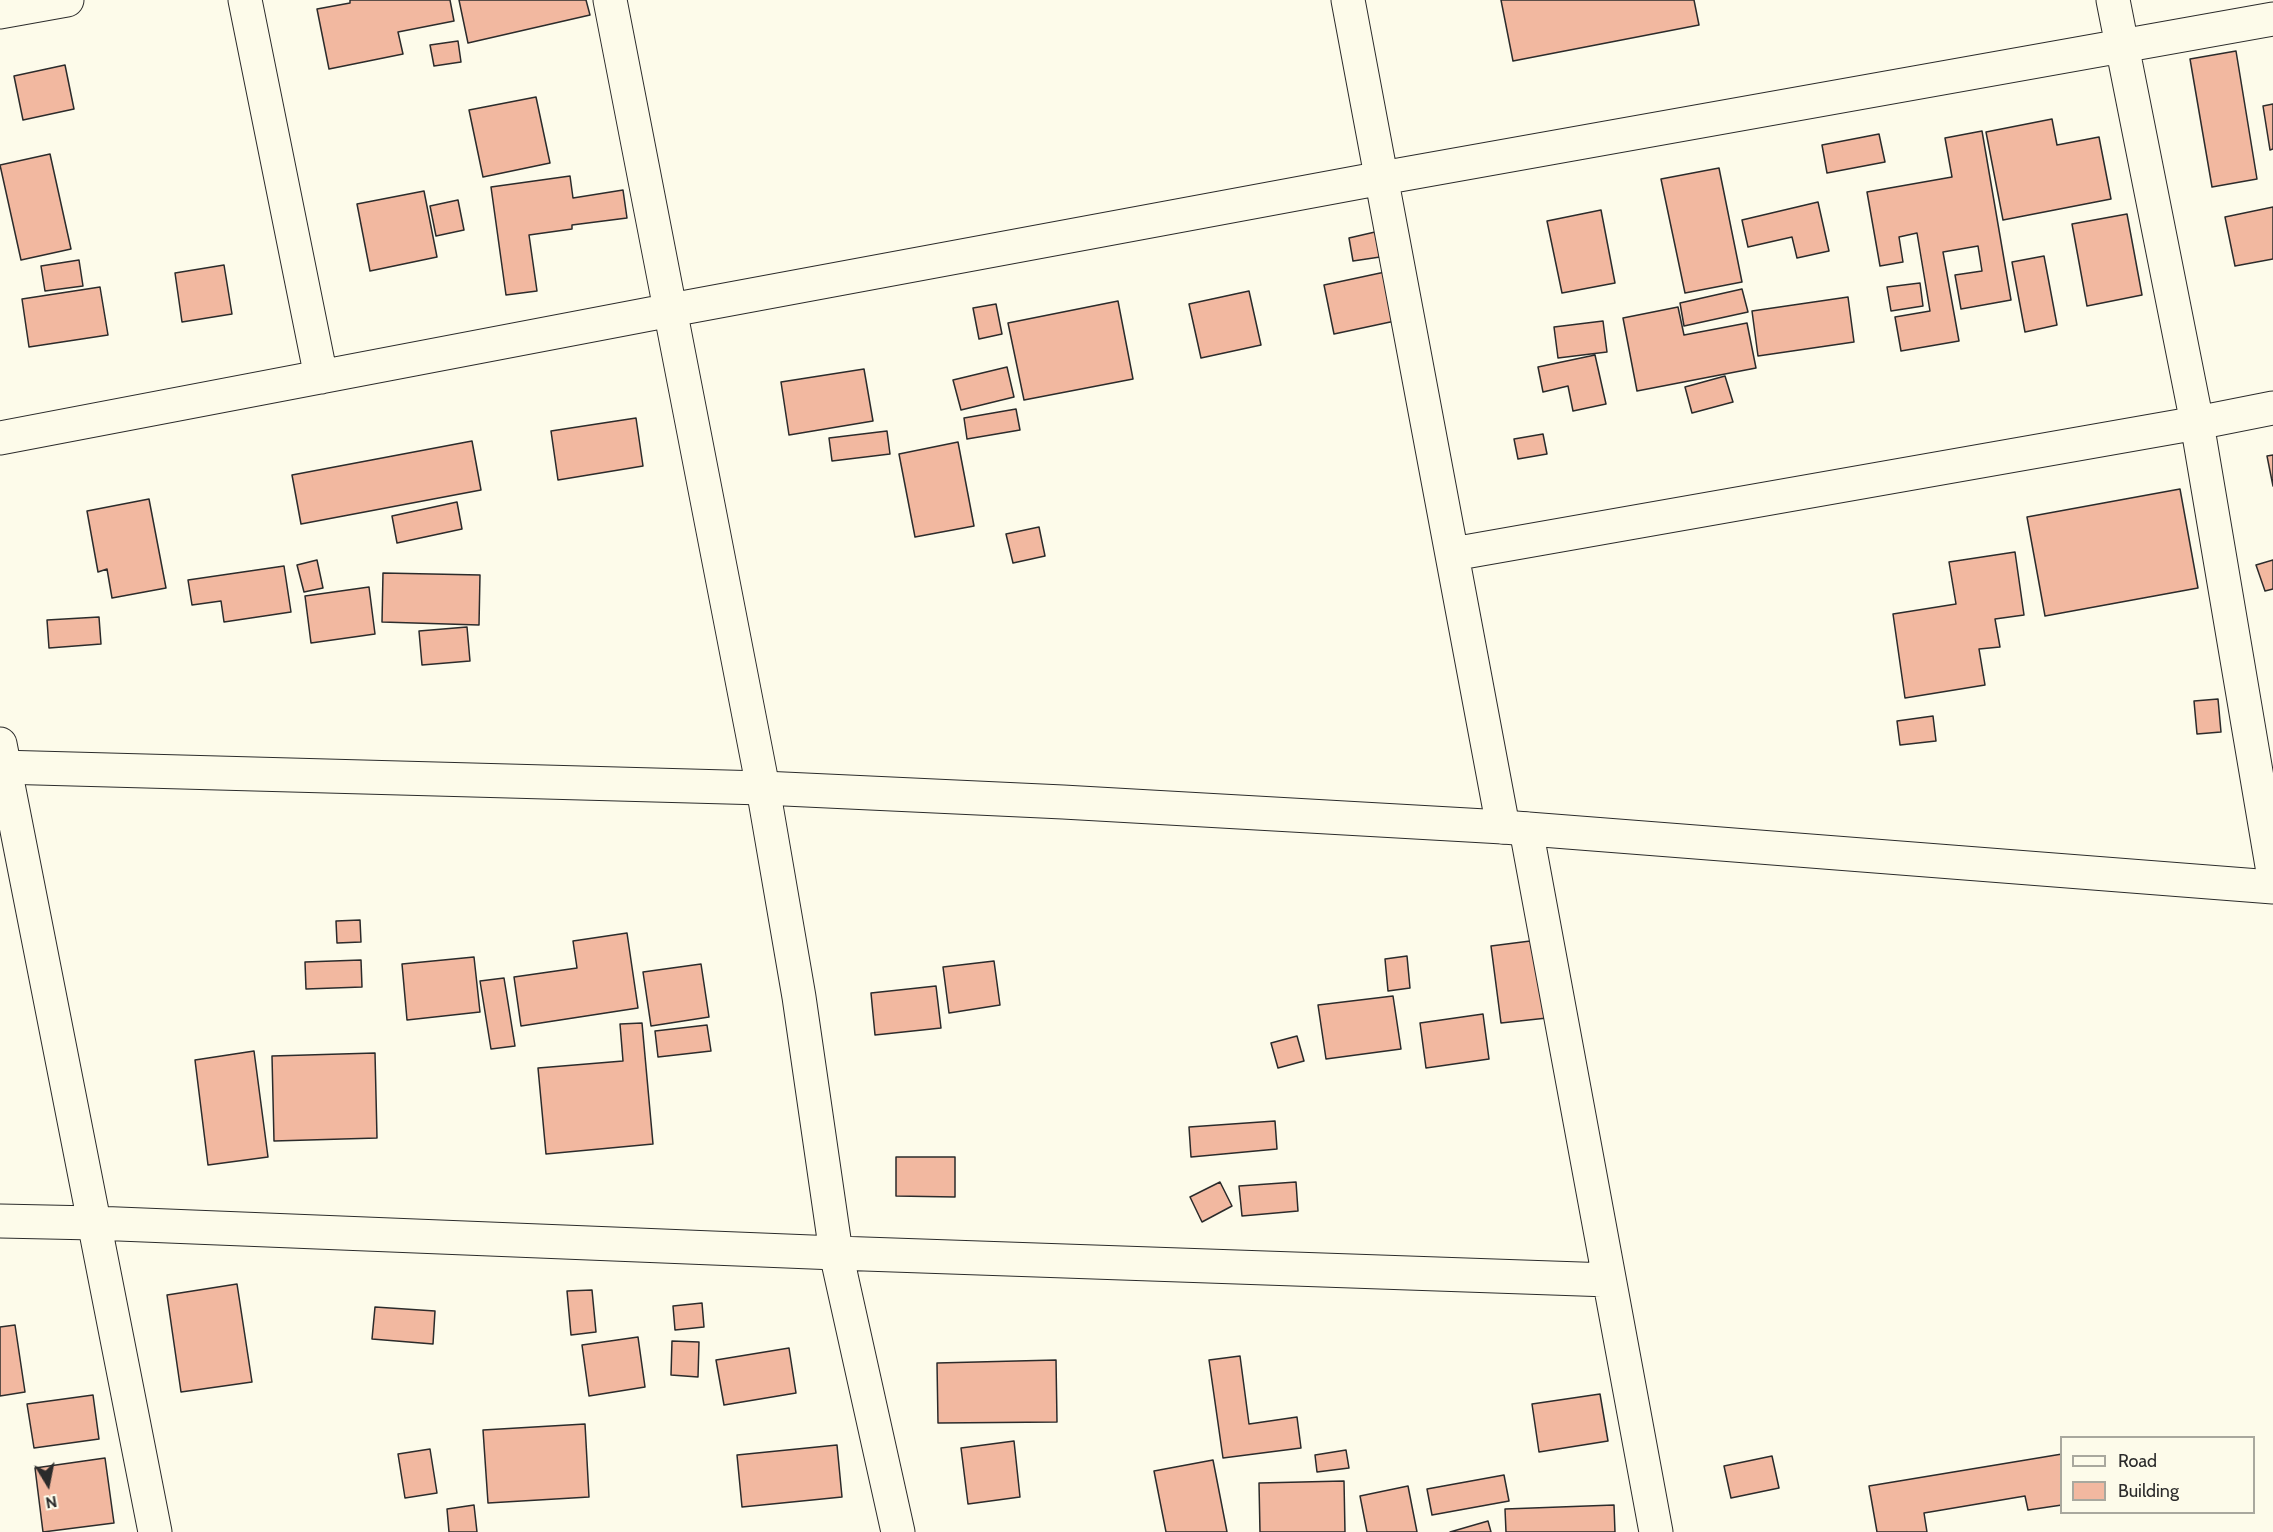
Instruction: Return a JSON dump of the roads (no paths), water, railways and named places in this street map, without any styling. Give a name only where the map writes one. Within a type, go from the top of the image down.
[{"type":"street","points":[[0,12],[67,0]]},
{"type":"street","points":[[244,0],[321,377]]},
{"type":"street","points":[[610,0],[763,788],[799,997],[836,1253],[898,1532]]},
{"type":"street","points":[[1348,0],[1453,554],[1514,828],[1609,1280],[1656,1532]]},
{"type":"street","points":[[2113,0],[2197,423],[2269,828],[2273,872]]},
{"type":"street","points":[[0,438],[1382,178],[2273,19]]},
{"type":"street","points":[[1453,554],[2273,408]]},
{"type":"street","points":[[154,1532],[2,760],[763,788],[1514,828],[2273,887]]},
{"type":"street","points":[[0,1221],[1609,1280]]}]
